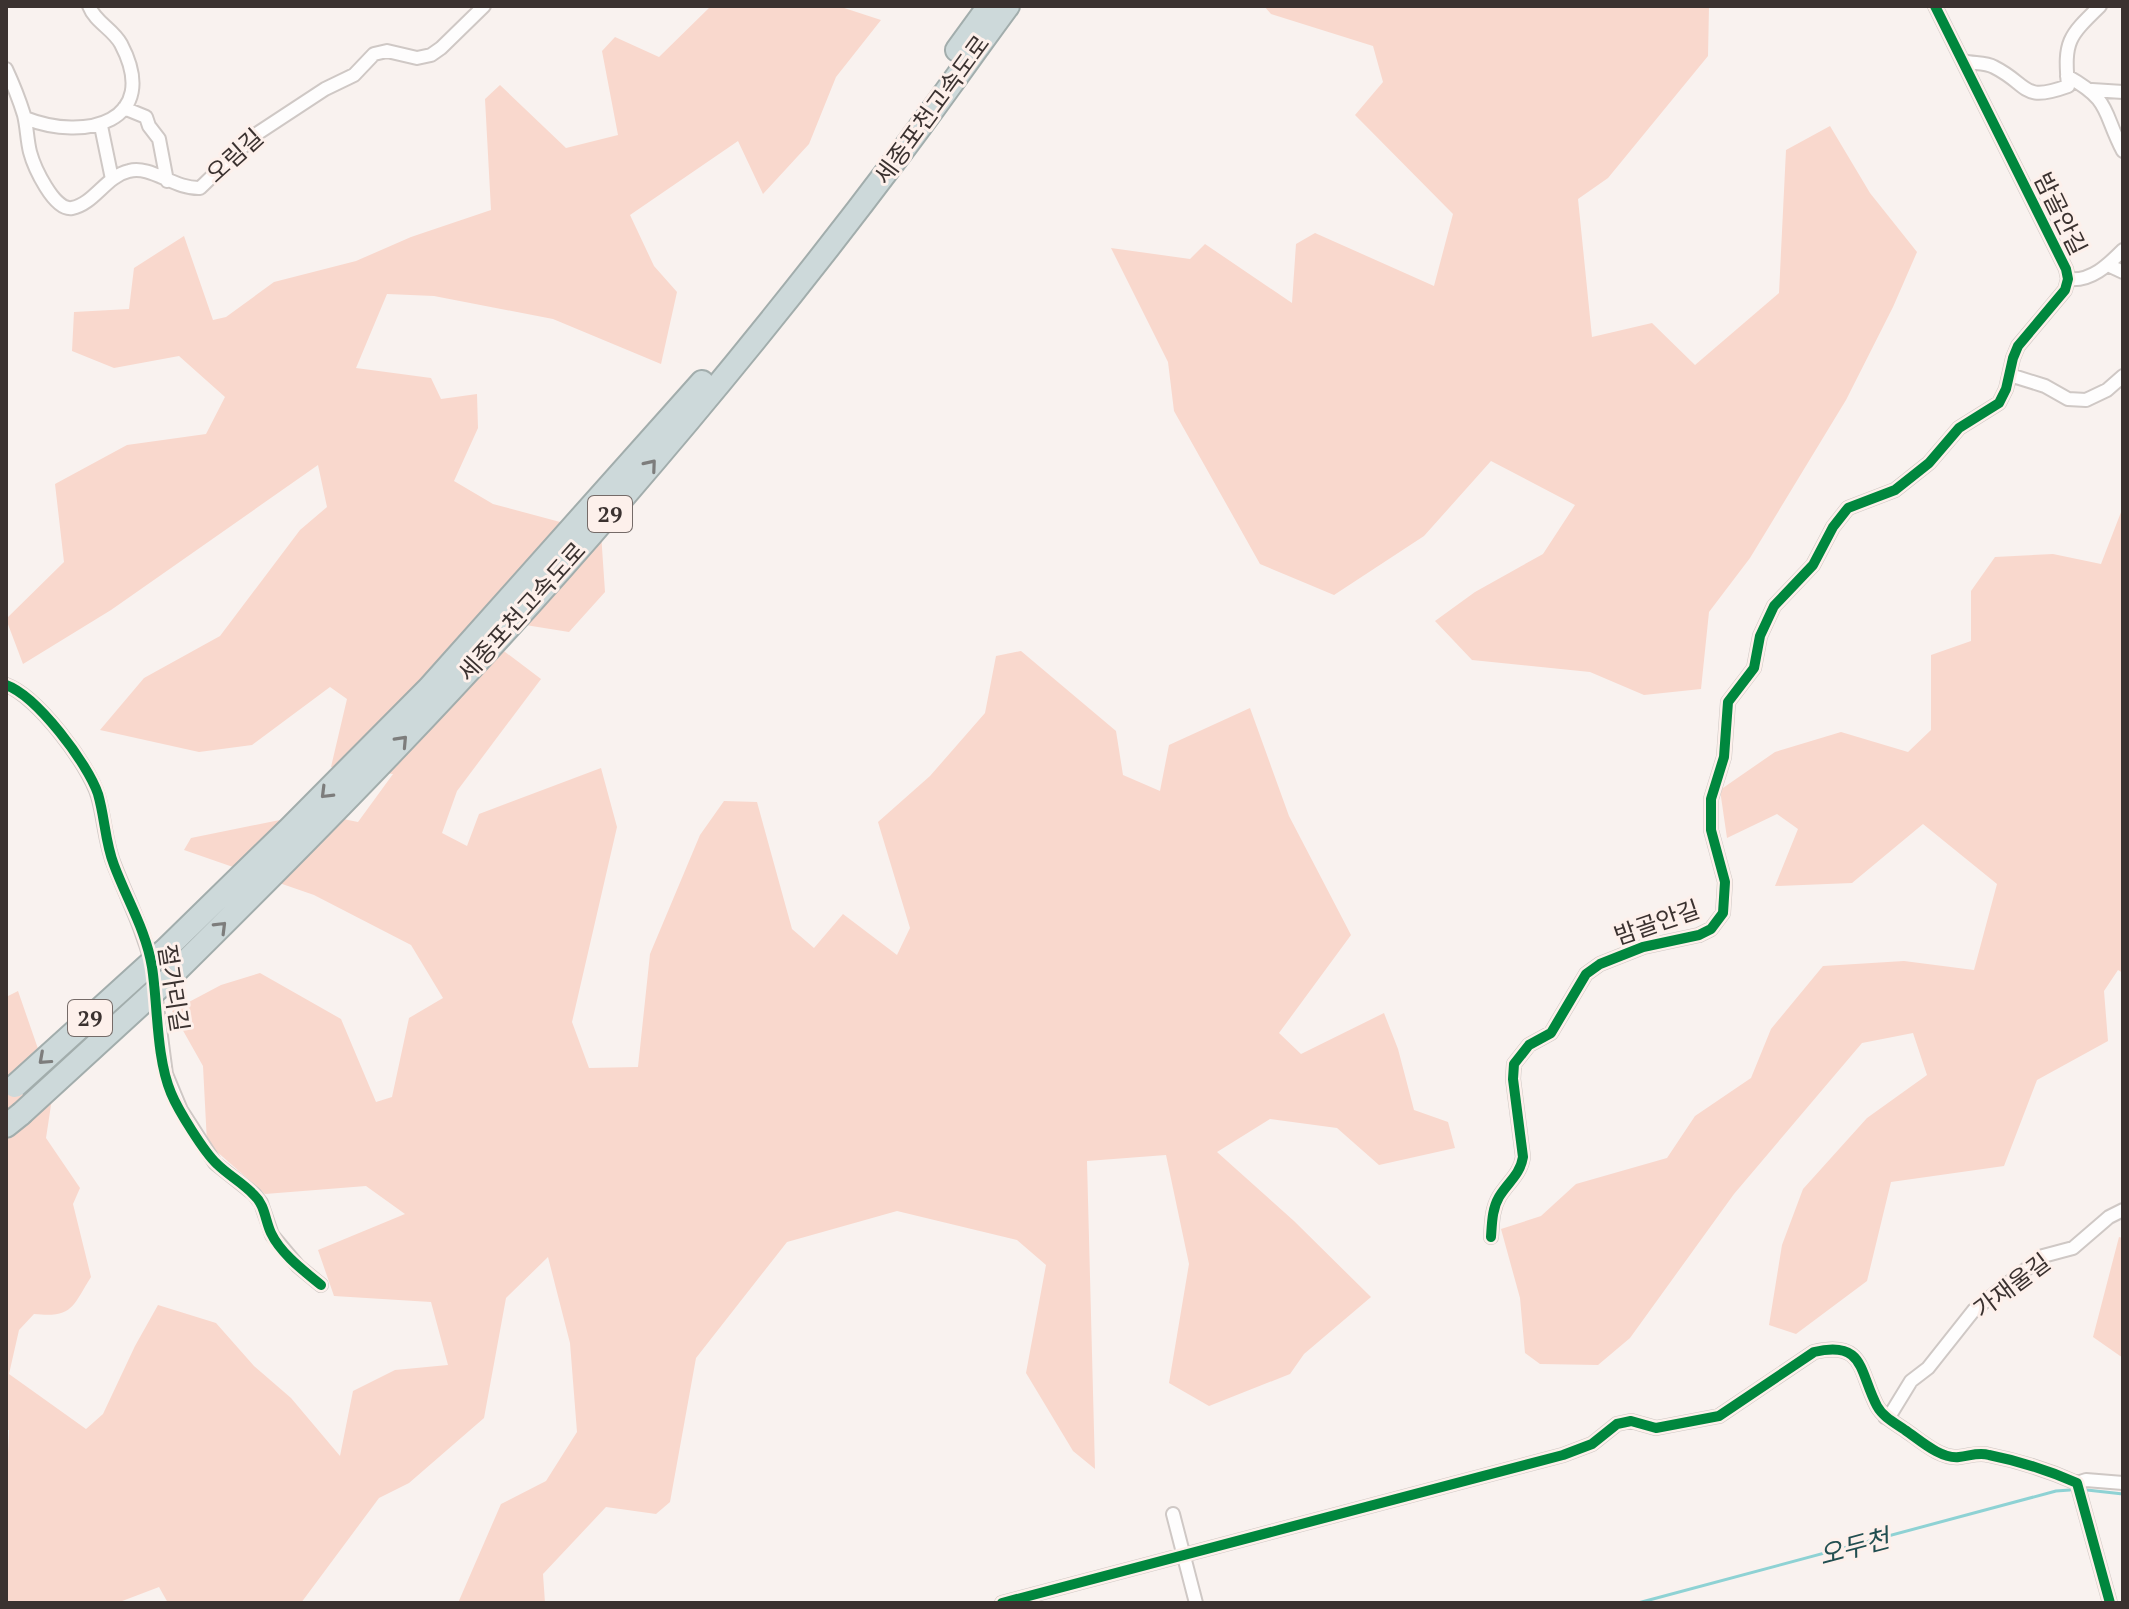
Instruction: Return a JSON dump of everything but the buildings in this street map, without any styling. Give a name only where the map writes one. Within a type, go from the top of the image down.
[{"type":"highway","name":"세종포천고속도로","points":[[10,1089],[164,951],[429,688],[720,361],[787,280],[989,6]]},
{"type":"highway","name":"세종포천고속도로","points":[[14,1120],[165,982],[280,869],[540,593],[799,286],[1008,6]]},
{"type":"street","points":[[25,118],[43,126],[73,129],[101,126],[114,120],[124,108],[133,87],[129,66],[121,44],[89,6]]},
{"type":"street","name":"오림길","points":[[112,179],[138,170],[190,189],[200,188],[255,135],[325,89],[354,75],[374,54],[387,51],[417,58],[431,55],[484,6]]},
{"type":"street","name":"밤골안길","points":[[1491,1237],[1494,1209],[1499,1196],[1517,1177],[1522,1166],[1513,1079],[1514,1064],[1521,1054],[1529,1045],[1551,1033],[1586,974],[1600,964],[1643,947],[1699,935],[1711,929],[1723,913],[1725,882],[1711,830],[1711,799],[1724,757],[1728,702],[1754,668],[1760,636],[1774,606],[1813,565],[1840,516],[1848,508],[1895,490],[1914,477],[1959,428],[1999,403],[2018,346],[2065,290],[2068,279],[2066,269],[1935,6]]},
{"type":"street","points":[[1963,61],[1990,65],[2027,92],[2046,94],[2068,86],[2066,48],[2078,28],[2100,6]]},
{"type":"street","points":[[6,69],[25,118],[31,153],[38,171],[55,201],[63,208],[80,205],[112,179],[101,126]]},
{"type":"street","points":[[2067,76],[2092,90],[2107,111],[2123,151]]},
{"type":"street","points":[[2092,90],[2123,92]]},
{"type":"street","points":[[124,108],[146,117],[159,139],[167,181]]},
{"type":"street","points":[[2068,279],[2081,281],[2108,265],[2123,250]]},
{"type":"street","points":[[2108,265],[2123,272]]},
{"type":"street","points":[[2010,375],[2045,386],[2068,399],[2086,400],[2107,390],[2123,376]]},
{"type":"street","name":"절가리길","points":[[6,685],[40,712],[77,753],[93,782],[107,846],[136,913],[152,965],[171,1093],[215,1163],[254,1194],[261,1203],[272,1235],[298,1266],[321,1285]]},
{"type":"street","name":"가재울길","points":[[1885,1417],[1892,1412],[1911,1381],[1928,1368],[1974,1310],[2043,1256],[2073,1248],[2109,1217],[2123,1210]]},
{"type":"street","points":[[1002,1603],[1563,1455],[1592,1444],[1617,1424],[1631,1421],[1656,1428],[1719,1416],[1814,1352],[1831,1348],[1849,1352],[1862,1365],[1878,1408],[1885,1417],[1940,1453],[1956,1458],[1976,1453],[1989,1455],[2058,1474],[2077,1483],[2086,1480],[2123,1483]]},
{"type":"street","points":[[2077,1483],[2110,1603]]},
{"type":"street","points":[[1173,1514],[1196,1603]]},
{"type":"shaded area","points":[[711,6],[838,6],[881,20],[836,77],[809,144],[763,194],[738,141],[630,215],[654,266],[677,292],[661,364],[553,319],[434,296],[387,294],[356,368],[431,378],[441,399],[477,394],[478,428],[454,481],[493,504],[601,533],[605,592],[569,632],[513,623],[476,630],[541,679],[457,791],[442,833],[467,846],[479,814],[601,768],[617,827],[572,1022],[589,1068],[638,1067],[650,954],[700,835],[724,801],[757,802],[792,929],[814,948],[843,914],[897,955],[910,928],[878,822],[930,776],[985,713],[996,656],[1021,651],[1116,731],[1123,775],[1160,791],[1169,745],[1250,708],[1289,816],[1351,935],[1279,1033],[1301,1054],[1384,1013],[1398,1049],[1414,1110],[1448,1122],[1455,1148],[1379,1165],[1337,1128],[1270,1119],[1217,1152],[1294,1221],[1371,1297],[1304,1354],[1290,1374],[1209,1406],[1169,1383],[1189,1264],[1166,1155],[1087,1161],[1095,1469],[1073,1451],[1026,1373],[1046,1265],[1017,1240],[897,1211],[787,1242],[696,1358],[670,1502],[656,1514],[606,1507],[543,1574],[545,1603],[458,1603],[501,1504],[546,1481],[577,1432],[570,1343],[548,1257],[506,1298],[484,1418],[409,1483],[379,1498],[301,1603],[168,1603],[159,1587],[117,1603],[6,1603],[6,1455],[9,1430],[6,1430],[6,997],[18,991],[53,1092],[46,1138],[80,1188],[73,1204],[91,1277],[70,1308],[57,1314],[34,1314],[19,1330],[9,1374],[86,1429],[103,1414],[158,1305],[216,1323],[254,1366],[291,1398],[340,1456],[353,1391],[395,1370],[448,1365],[431,1302],[334,1296],[318,1250],[405,1214],[366,1186],[265,1194],[207,1143],[203,1066],[172,1011],[221,985],[260,973],[341,1019],[376,1102],[392,1097],[409,1018],[443,998],[411,945],[314,895],[184,850],[191,838],[314,813],[358,822],[393,774],[331,767],[347,699],[330,687],[252,745],[199,752],[100,730],[144,678],[220,636],[300,530],[327,507],[318,465],[111,610],[23,664],[6,619],[64,562],[55,484],[127,445],[206,434],[225,397],[179,356],[114,368],[72,351],[74,312],[129,309],[134,268],[184,236],[213,320],[226,317],[274,282],[356,261],[411,237],[491,210],[485,99],[500,85],[566,148],[618,135],[602,51],[615,37],[659,57]]},
{"type":"shaded area","points":[[1264,6],[1709,6],[1708,56],[1608,178],[1578,199],[1592,337],[1652,323],[1695,365],[1779,293],[1786,150],[1830,126],[1870,193],[1917,252],[1846,400],[1750,558],[1709,612],[1701,689],[1644,695],[1590,672],[1472,660],[1435,621],[1475,592],[1543,554],[1575,505],[1491,461],[1424,536],[1334,595],[1260,564],[1174,411],[1168,362],[1111,248],[1190,259],[1205,244],[1292,303],[1296,244],[1315,233],[1434,286],[1453,214],[1355,115],[1383,82],[1373,46],[1271,14]]},
{"type":"shaded area","points":[[2123,507],[2123,973],[2118,970],[2104,991],[2108,1041],[2037,1080],[2004,1166],[1891,1182],[1867,1281],[1796,1334],[1769,1325],[1782,1245],[1803,1189],[1867,1118],[1927,1075],[1913,1033],[1862,1043],[1734,1194],[1630,1338],[1598,1365],[1540,1364],[1525,1353],[1520,1298],[1501,1229],[1541,1216],[1576,1184],[1667,1158],[1695,1116],[1751,1078],[1771,1029],[1823,966],[1904,961],[1974,970],[1997,884],[1923,824],[1852,883],[1775,886],[1798,829],[1777,814],[1727,838],[1720,790],[1775,752],[1841,732],[1908,752],[1931,730],[1931,655],[1971,641],[1971,591],[1995,557],[2053,554],[2101,564]]},
{"type":"shaded area","points":[[2119,1237],[2123,1238],[2123,1358],[2093,1337]]},
{"type":"waterway","name":"오두천","points":[[1638,1603],[2056,1491],[2070,1490]]},
{"type":"waterway","points":[[2087,1490],[2123,1494]]},
{"type":"cycle path","points":[[1491,1237],[1497,1202],[1516,1174],[1523,1157],[1513,1079],[1514,1064],[1529,1045],[1551,1033],[1586,974],[1600,964],[1643,947],[1699,935],[1711,929],[1723,913],[1725,882],[1711,830],[1711,799],[1724,757],[1728,702],[1754,668],[1760,636],[1774,606],[1813,565],[1833,527],[1848,508],[1895,490],[1929,463],[1959,428],[1999,403],[2018,346],[2065,290],[2068,279],[2066,269],[1935,6]]},
{"type":"cycle path","points":[[6,685],[32,702],[60,732],[84,766],[98,794],[111,856],[149,953],[163,1064],[174,1100],[212,1158],[258,1199],[271,1233],[281,1248],[321,1285]]},
{"type":"cycle path","points":[[1002,1603],[1563,1455],[1592,1444],[1617,1424],[1631,1421],[1656,1428],[1719,1416],[1814,1352],[1831,1349],[1852,1355],[1858,1362],[1882,1413],[1938,1452],[1952,1457],[1981,1454],[2000,1457],[2077,1483],[2110,1603]]}]
